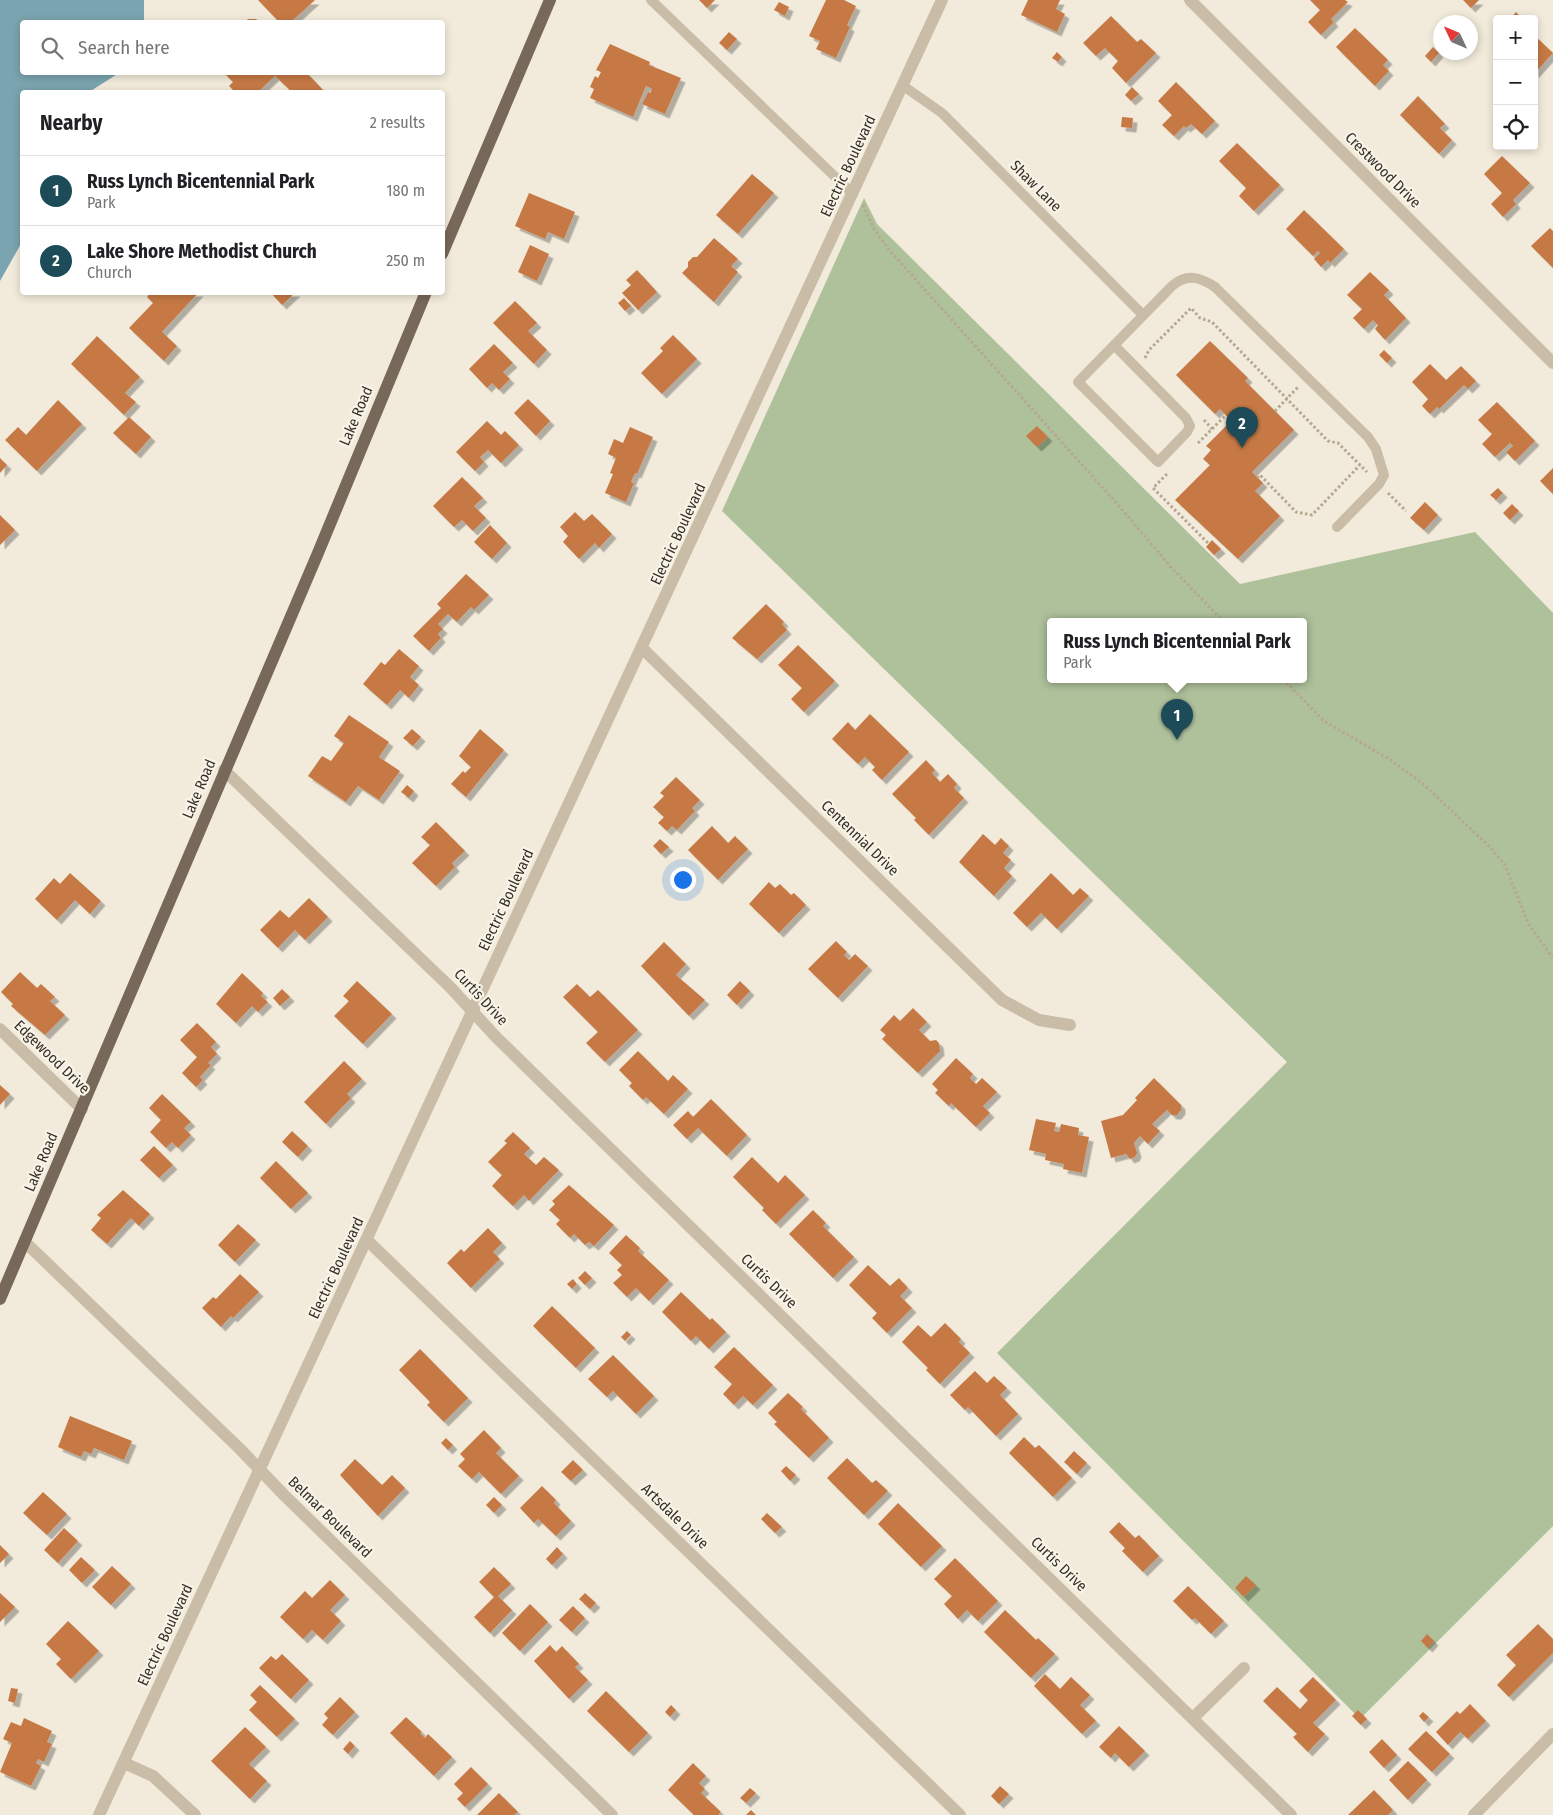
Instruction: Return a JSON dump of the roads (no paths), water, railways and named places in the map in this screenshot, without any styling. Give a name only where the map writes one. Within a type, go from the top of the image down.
[{"type":"main road","points":[[445,247],[550,0]]},
{"type":"main road","name":"Lake Road","points":[[0,1298],[82,1109],[425,295]]},
{"type":"street","name":"Electric Boulevard","points":[[99,1815],[472,1011],[643,648],[942,0]]},
{"type":"street","name":"Crestwood Drive","points":[[1196,2],[1553,362]]},
{"type":"street","name":"Centennial Drive","points":[[643,648],[1002,1000],[1039,1020],[1070,1025]]},
{"type":"street","name":"Curtis Drive","points":[[224,770],[450,987],[496,1037],[1291,1815]]},
{"type":"street","name":"Edgewood Drive","points":[[0,1029],[82,1109]]},
{"type":"street","name":"Artsdale Drive","points":[[367,1240],[960,1815]]},
{"type":"street","name":"Belmar Boulevard","points":[[24,1242],[612,1815]]},
{"type":"street","points":[[1193,1718],[1244,1668]]},
{"type":"street","points":[[1474,1815],[1553,1734]]},
{"type":"street","points":[[124,1763],[153,1776],[195,1815]]},
{"type":"lane","points":[[651,0],[853,194]]},
{"type":"lane","name":"Shaw Lane","points":[[902,85],[942,113],[1143,315]]},
{"type":"lane","points":[[1114,345],[1186,418],[1190,426],[1187,432],[1158,462],[1078,382],[1143,315],[1179,280],[1186,277],[1204,280],[1216,287],[1368,437],[1376,449],[1384,475],[1379,484],[1337,527]]},
{"type":"water","points":[[0,0],[144,0],[144,20],[20,20],[20,75],[116,75],[92,90],[20,90],[20,246],[0,281]]},
{"type":"place","name":"Lake Shore Methodist Church","points":[[1242,448]]},
{"type":"place","name":"Russ Lynch Bicentennial Park","points":[[1177,740]]}]
